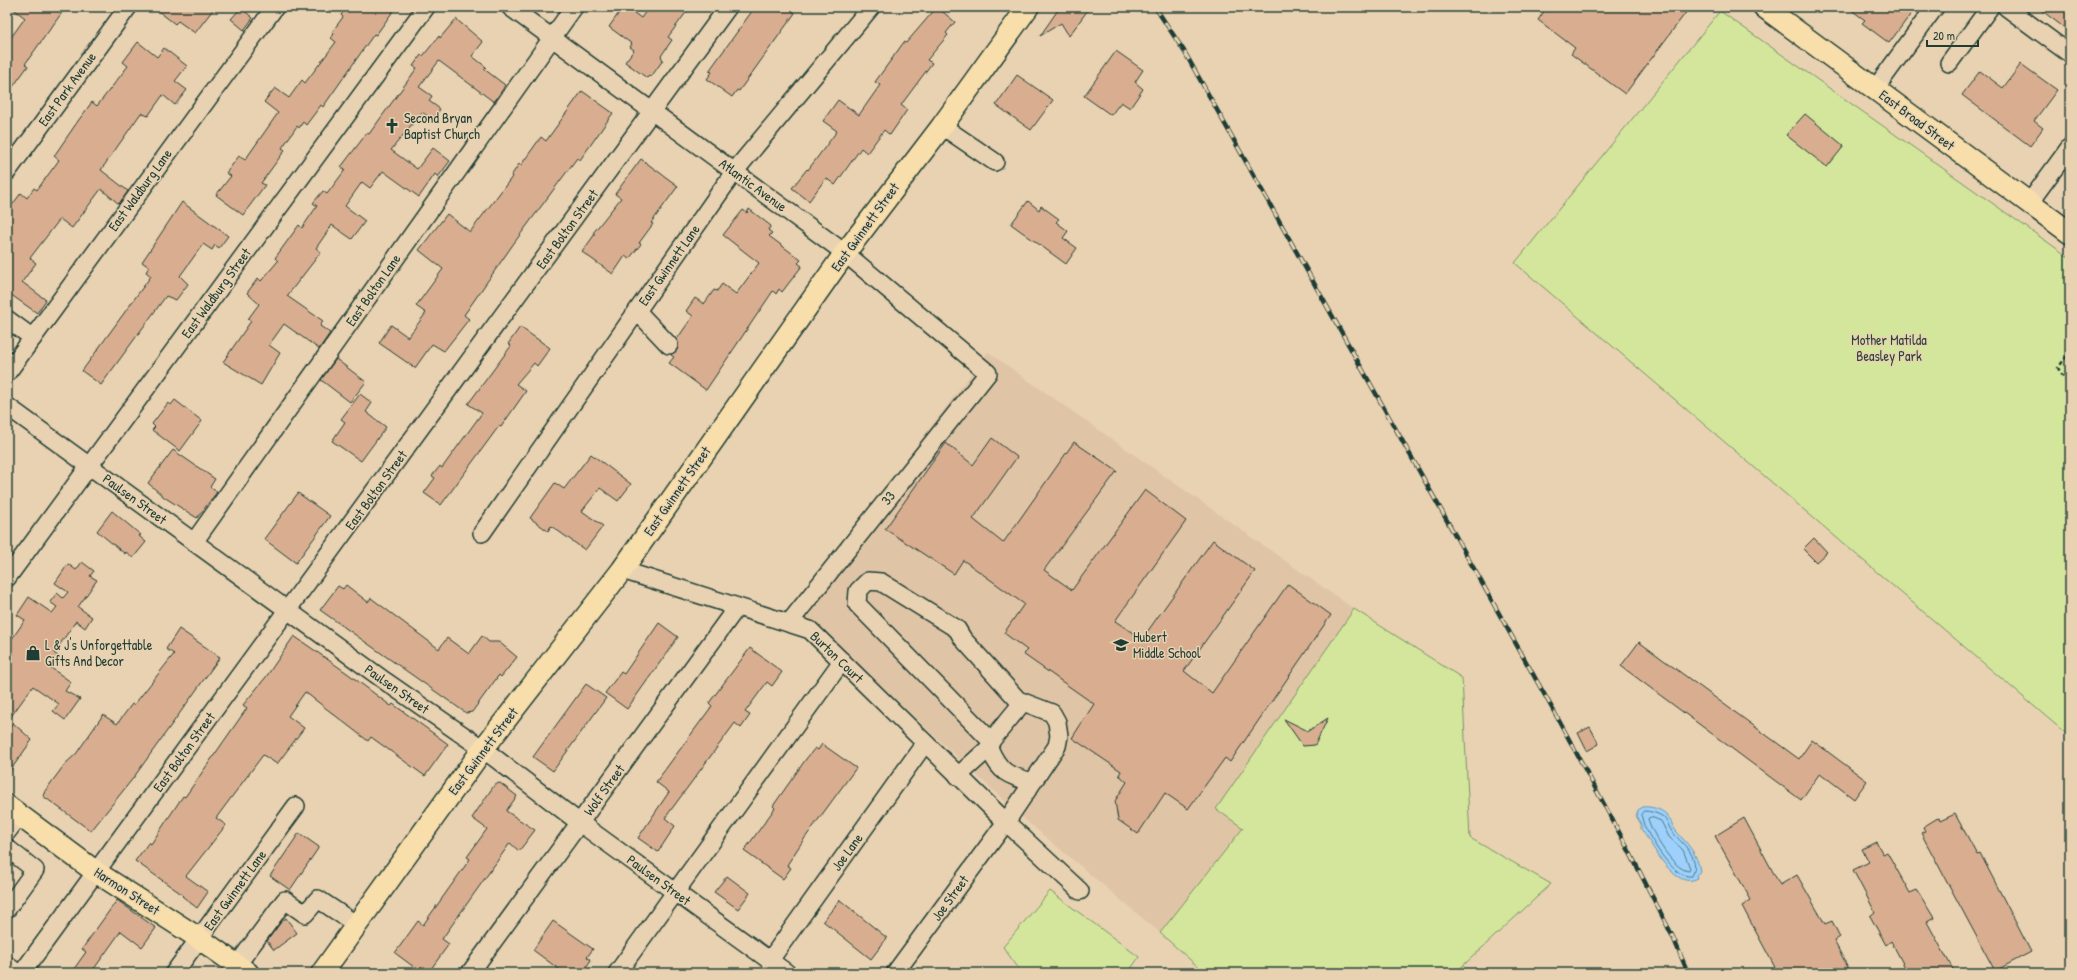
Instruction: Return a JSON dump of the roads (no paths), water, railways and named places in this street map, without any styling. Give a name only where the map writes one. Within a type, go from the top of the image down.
[{"type":"main road","name":"East Gwinnett Street","points":[[322,973],[484,749],[622,570],[845,253],[942,126],[1028,7]]},
{"type":"main road","name":"East Broad Street","points":[[1764,7],[2070,233]]},
{"type":"main road","name":"Harmon Street","points":[[13,811],[96,872],[200,939],[242,969]]},
{"type":"street","name":"East Park Avenue","points":[[7,172],[128,7]]},
{"type":"street","name":"East Waldburg Lane","points":[[7,373],[274,7]]},
{"type":"street","name":"East Waldburg Street","points":[[7,578],[426,7]]},
{"type":"street","name":"Atlantic Avenue","points":[[510,7],[845,253],[988,373]]},
{"type":"street","name":"East Bolton Lane","points":[[194,542],[574,7]]},
{"type":"street","name":"East Bolton Street","points":[[22,973],[653,112],[728,7]]},
{"type":"street","name":"East Gwinnett Lane","points":[[482,533],[734,172],[871,7]]},
{"type":"street","points":[[1875,89],[1935,7]]},
{"type":"street","points":[[1948,63],[1990,7]]},
{"type":"street","points":[[2006,7],[2070,54]]},
{"type":"street","points":[[942,126],[995,162]]},
{"type":"street","points":[[2029,203],[2070,147]]},
{"type":"street","points":[[636,311],[669,345]]},
{"type":"street","points":[[7,319],[33,338]]},
{"type":"street","name":"33","points":[[789,623],[988,373]]},
{"type":"street","name":"Paulsen Street","points":[[7,406],[386,681],[484,749],[580,823],[787,973]]},
{"type":"street","name":"Burton Court","points":[[622,570],[810,630],[958,776],[1080,891]]},
{"type":"street","points":[[868,581],[881,582],[957,629],[1018,700],[1023,702],[1052,713],[1057,722],[1059,736],[1057,746],[1032,782],[1009,774],[999,768],[990,745],[857,604],[858,591],[868,581]]},
{"type":"street","name":"Wolf Street","points":[[470,973],[737,607]]},
{"type":"street","points":[[617,973],[842,661]]},
{"type":"street","points":[[958,776],[990,745],[1023,702]]},
{"type":"street","name":"Joe Lane","points":[[770,960],[925,743]]},
{"type":"street","name":"Joe Street","points":[[895,973],[1006,822],[1032,782]]},
{"type":"street","name":"East Gwinnett Lane","points":[[174,973],[296,806]]},
{"type":"street","points":[[7,832],[13,811]]},
{"type":"street","points":[[7,848],[35,870],[7,909]]},
{"type":"street","points":[[242,969],[285,900],[305,914],[318,899],[357,924]]},
{"type":"street","points":[[7,965],[17,973]]},
{"type":"water","points":[[1643,807],[1658,809],[1668,816],[1675,829],[1697,859],[1700,871],[1697,875],[1698,878],[1689,880],[1681,878],[1672,872],[1665,864],[1641,829],[1641,824],[1636,816],[1638,810]]},
{"type":"railway","points":[[1155,7],[1184,51],[1557,717],[1627,847],[1673,937],[1688,973]]},
{"type":"place","name":"Second Bryan Baptist Church","points":[[392,126]]},
{"type":"place","name":"Hubert Middle School","points":[[1121,645]]},
{"type":"place","name":"L & J's Unforgettable Gifts And Decor","points":[[33,653]]},
{"type":"park label","name":"Mother Matilda Beasley Park","points":[[1889,348]]}]
